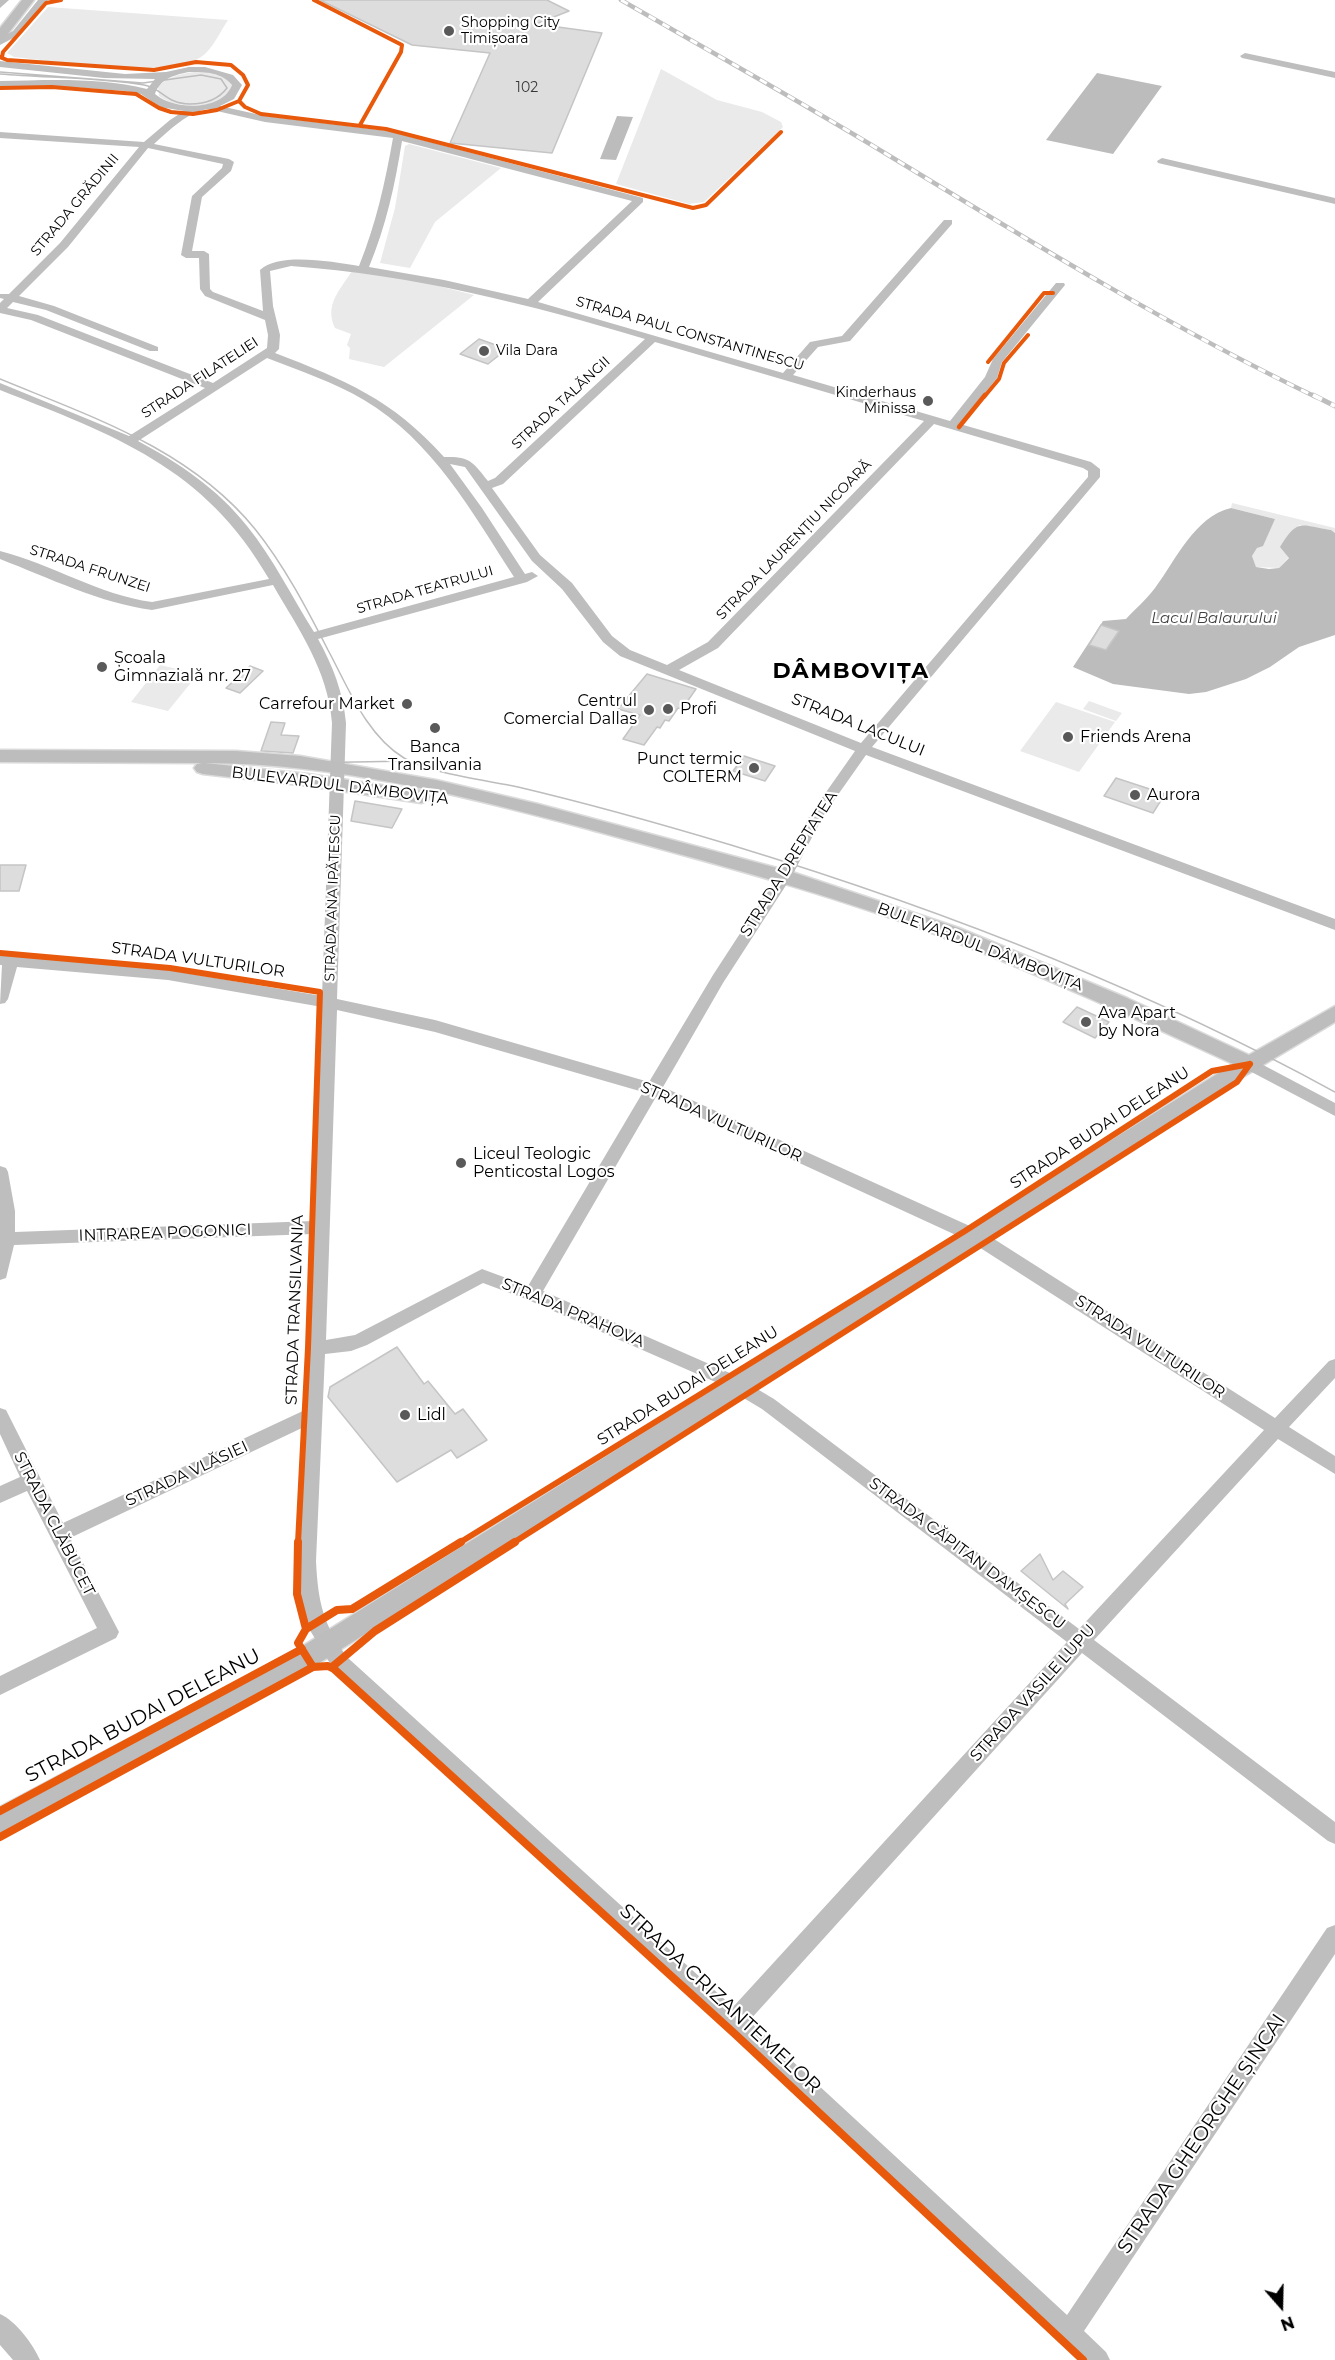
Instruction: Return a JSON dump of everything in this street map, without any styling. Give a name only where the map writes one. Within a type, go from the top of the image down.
[{"type":"main road","points":[[0,20],[19,0]]},
{"type":"main road","points":[[0,36],[28,0]]},
{"type":"main road","name":"BULEVARDUL DÂMBOVIȚA","points":[[0,756],[143,758],[196,768],[337,777],[370,791],[538,810],[785,876],[952,933],[1120,1003],[1250,1064]]},
{"type":"main road","name":"STRADA BUDAI DELEANU","points":[[0,1821],[283,1671],[327,1645],[1250,1064],[1335,1013]]},
{"type":"street","points":[[0,5],[4,0]]},
{"type":"street","points":[[0,42],[16,33],[43,0]]},
{"type":"street","points":[[1245,56],[1335,75]]},
{"type":"street","points":[[0,64],[138,77],[166,75],[189,70],[218,71],[231,76],[236,81],[237,88],[231,96],[208,106],[196,108],[174,107],[158,102],[150,94],[135,90],[60,84],[0,84]]},
{"type":"street","points":[[150,94],[151,86],[166,75]]},
{"type":"street","points":[[231,96],[236,105],[248,114]]},
{"type":"street","points":[[208,106],[265,118],[398,137],[639,200],[529,304]]},
{"type":"street","points":[[173,122],[174,107]]},
{"type":"street","name":"STRADA GRĂDINII","points":[[0,309],[5,297],[64,245],[146,145],[173,122],[196,108]]},
{"type":"street","points":[[0,135],[146,145],[229,162],[227,170],[197,196],[186,255],[204,254],[205,289],[209,294],[270,318]]},
{"type":"street","points":[[363,268],[378,232],[388,195],[398,137]]},
{"type":"street","points":[[1162,161],[1335,201]]},
{"type":"street","points":[[785,376],[814,344],[846,339],[948,222]]},
{"type":"street","name":"STRADA PAUL CONSTANTINESCU","points":[[271,266],[291,263],[363,268],[406,275],[529,304],[785,376],[1087,465],[1094,469]]},
{"type":"street","name":"STRADA FILATELIEI","points":[[131,440],[267,354],[275,343],[265,274],[271,266]]},
{"type":"street","points":[[952,425],[991,378],[997,362],[1060,285]]},
{"type":"street","points":[[5,297],[50,308],[154,349],[142,360]]},
{"type":"street","points":[[0,309],[34,317],[214,387]]},
{"type":"street","name":"STRADA TALĂNGII","points":[[486,486],[499,481],[658,339]]},
{"type":"street","points":[[267,354],[352,389],[380,405],[412,430],[443,461],[522,579]]},
{"type":"street","name":"STRADA ANA IPĂTESCU","points":[[0,386],[131,440],[173,465],[216,499],[240,524],[311,638],[334,684],[337,697],[337,777],[330,1003]]},
{"type":"street","name":"STRADA LAURENȚIU NICOARĂ","points":[[669,670],[713,645],[932,419]]},
{"type":"street","name":"STRADA LACULUI","points":[[443,461],[464,461],[486,486],[547,572],[567,586],[612,645],[632,656],[863,749],[1335,925]]},
{"type":"street","name":"STRADA DREPTATEA","points":[[532,1294],[718,979],[785,876],[817,815],[863,749],[1094,477],[1094,469]]},
{"type":"street","name":"STRADA FRUNZEI","points":[[0,555],[94,590],[137,604],[153,606],[276,581]]},
{"type":"street","name":"STRADA TEATRULUI","points":[[311,638],[547,572]]},
{"type":"street","points":[[0,999],[5,961]]},
{"type":"street","name":"STRADA VULTURILOR","points":[[5,961],[99,967],[168,975],[330,1003],[435,1026],[653,1089],[977,1237],[1335,1466]]},
{"type":"street","name":"STRADA TRANSILVANIA","points":[[327,1645],[313,1618],[308,1593],[330,1003]]},
{"type":"street","name":"BULEVARDUL DÂMBOVIȚA","points":[[1250,1064],[1335,1110]]},
{"type":"street","points":[[0,1172],[9,1217],[8,1239],[0,1273]]},
{"type":"street","name":"INTRAREA POGONICI","points":[[8,1239],[322,1227]]},
{"type":"street","name":"STRADA PRAHOVA","points":[[317,1348],[351,1344],[362,1340],[482,1276],[532,1294],[740,1386]]},
{"type":"street","name":"STRADA VASILE LUPU","points":[[734,2022],[1081,1640],[1335,1366]]},
{"type":"street","name":"STRADA CĂPITAN DAMȘESCU","points":[[740,1386],[768,1404],[1335,1834]]},
{"type":"street","name":"STRADA VLĂSIEI","points":[[59,1534],[314,1414]]},
{"type":"street","name":"STRADA CLĂBUCET","points":[[0,1415],[31,1481],[109,1632],[0,1686]]},
{"type":"street","points":[[0,1495],[31,1481]]},
{"type":"street","name":"STRADA CRIZANTEMELOR","points":[[327,1645],[341,1664],[734,2022],[1098,2360]]},
{"type":"street","name":"STRADA GHEORGHE ȘINCAI","points":[[1069,2334],[1335,1935]]},
{"type":"street","points":[[0,2326],[28,2360]]},
{"type":"shaded area","points":[[48,7],[228,20],[205,54],[185,64],[138,68],[110,67],[14,57],[7,53]]},
{"type":"shaded area","points":[[661,69],[717,100],[762,112],[781,122],[783,127],[704,202],[689,204],[616,184]]},
{"type":"shaded area","points":[[194,72],[215,74],[224,78],[232,85],[228,94],[220,100],[199,106],[177,104],[159,96],[158,87],[166,80]]},
{"type":"shaded area","points":[[409,144],[501,168],[435,222],[410,268],[380,263],[395,208],[405,146]]},
{"type":"shaded area","points":[[352,271],[387,273],[474,295],[384,367],[349,359],[350,348],[347,345],[351,334],[335,328],[332,320],[332,305],[338,291]]},
{"type":"shaded area","points":[[1232,503],[1335,528],[1335,533],[1331,530],[1299,525],[1289,557],[1279,568],[1256,567],[1252,556],[1275,519],[1231,508]]},
{"type":"shaded area","points":[[160,665],[198,674],[168,711],[131,702]]},
{"type":"shaded area","points":[[1089,701],[1122,713],[1116,721],[1083,709]]},
{"type":"shaded area","name":"Friends Arena","points":[[1056,702],[1115,722],[1079,772],[1020,751]]},
{"type":"water","points":[[1097,73],[1162,86],[1113,154],[1046,140]]},
{"type":"water","points":[[617,116],[633,117],[616,160],[600,159]]},
{"type":"water","name":"Lacul Balaurului","points":[[1231,508],[1275,519],[1263,546],[1257,548],[1252,556],[1256,567],[1279,568],[1289,558],[1280,547],[1291,531],[1296,528],[1306,526],[1331,530],[1335,533],[1335,635],[1299,647],[1270,667],[1246,679],[1206,692],[1189,694],[1113,684],[1073,667],[1103,621],[1126,619],[1152,592],[1196,530],[1206,520]]},
{"type":"building","points":[[320,0],[547,0],[569,11],[536,24],[602,33],[552,153],[450,143],[490,53],[412,45]]},
{"type":"building","name":"Vila Dara","points":[[479,339],[507,349],[488,364],[460,354]]},
{"type":"building","points":[[1101,625],[1119,631],[1106,650],[1089,645]]},
{"type":"building","points":[[250,666],[263,671],[240,693],[226,688]]},
{"type":"building","name":"Centrul Comercial Dallas","points":[[647,674],[696,689],[682,709],[678,708],[669,721],[665,720],[660,728],[657,727],[644,745],[623,739],[640,715],[618,709]]},
{"type":"building","points":[[271,722],[285,723],[281,735],[299,736],[293,753],[261,751]]},
{"type":"building","name":"Punct termic COLTERM","points":[[744,756],[775,766],[765,781],[733,771]]},
{"type":"building","name":"Aurora","points":[[1116,778],[1165,794],[1153,813],[1104,796]]},
{"type":"building","points":[[355,801],[402,809],[392,828],[351,821]]},
{"type":"building","points":[[0,865],[26,865],[19,891],[0,891]]},
{"type":"building","name":"Ava Apart by Nora","points":[[1077,1007],[1109,1022],[1095,1038],[1063,1022]]},
{"type":"building","name":"Lidl","points":[[397,1347],[424,1384],[428,1381],[455,1414],[463,1409],[487,1440],[457,1458],[451,1450],[397,1482],[328,1397],[330,1387]]},
{"type":"building","points":[[1040,1554],[1053,1580],[1063,1571],[1083,1587],[1065,1604],[1068,1609],[1021,1571]]},
{"type":"tram line","points":[[0,72],[143,83],[201,75],[221,79],[227,88],[220,96],[211,100],[190,104],[170,99],[150,87],[126,82],[0,74]]},
{"type":"tram line","points":[[0,379],[138,438],[201,477],[229,501],[255,529],[285,572],[359,709],[379,737],[410,761]]},
{"type":"tram line","points":[[0,754],[235,758],[299,763],[410,761]]},
{"type":"tram line","points":[[410,761],[443,772],[572,800],[731,845],[809,869],[963,923],[1190,1018],[1335,1092]]},
{"type":"railway","points":[[621,0],[825,117],[1154,313],[1316,397]]},
{"type":"railway","points":[[1313,395],[1335,406]]},
{"type":"cycle path","points":[[2,57],[3,52],[46,3],[61,0]]},
{"type":"cycle path","points":[[314,0],[402,45],[401,52],[360,125]]},
{"type":"cycle path","points":[[0,57],[7,60],[154,70],[196,62],[231,65],[243,75],[248,85],[239,101],[217,110],[193,114],[171,112],[159,108],[136,94],[52,87],[0,88]]},
{"type":"cycle path","points":[[239,101],[245,107],[261,114],[386,129],[693,208],[706,205],[781,132]]},
{"type":"cycle path","points":[[988,362],[1044,293],[1053,293]]},
{"type":"cycle path","points":[[959,427],[999,379],[1004,363],[1028,335]]},
{"type":"cycle path","points":[[0,953],[170,968],[320,992],[308,1348],[297,1568],[297,1594],[306,1629]]},
{"type":"cycle path","points":[[306,1629],[337,1610],[352,1609],[359,1605],[965,1231],[1212,1071],[1250,1064]]},
{"type":"cycle path","points":[[332,1667],[375,1631],[1237,1082],[1250,1064]]},
{"type":"cycle path","points":[[306,1629],[298,1643],[313,1667],[328,1666],[334,1669],[736,2035],[1083,2360]]},
{"type":"cycle path","points":[[0,1811],[302,1649]]},
{"type":"cycle path","points":[[0,1837],[313,1667]]},
{"type":"place","name":"Shopping City Timișoara","points":[[449,31]]},
{"type":"place","name":"Vila Dara","points":[[484,351]]},
{"type":"place","name":"Kinderhaus Minissa","points":[[928,401]]},
{"type":"place","name":"Școala Gimnazială nr. 27","points":[[102,667]]},
{"type":"place","name":"Carrefour Market","points":[[407,704]]},
{"type":"place","name":"Profi","points":[[668,709]]},
{"type":"place","name":"Centrul Comercial Dallas","points":[[649,710]]},
{"type":"place","name":"Banca Transilvania","points":[[435,728]]},
{"type":"place","name":"Friends Arena","points":[[1068,737]]},
{"type":"place","name":"Punct termic COLTERM","points":[[754,768]]},
{"type":"place","name":"Aurora","points":[[1135,795]]},
{"type":"place","name":"Ava Apart by Nora","points":[[1086,1022]]},
{"type":"place","name":"Liceul Teologic Penticostal Logos","points":[[461,1163]]},
{"type":"place","name":"Lidl","points":[[405,1415]]},
{"type":"district","name":"DÂMBOVIȚA","points":[[851,672]]}]
